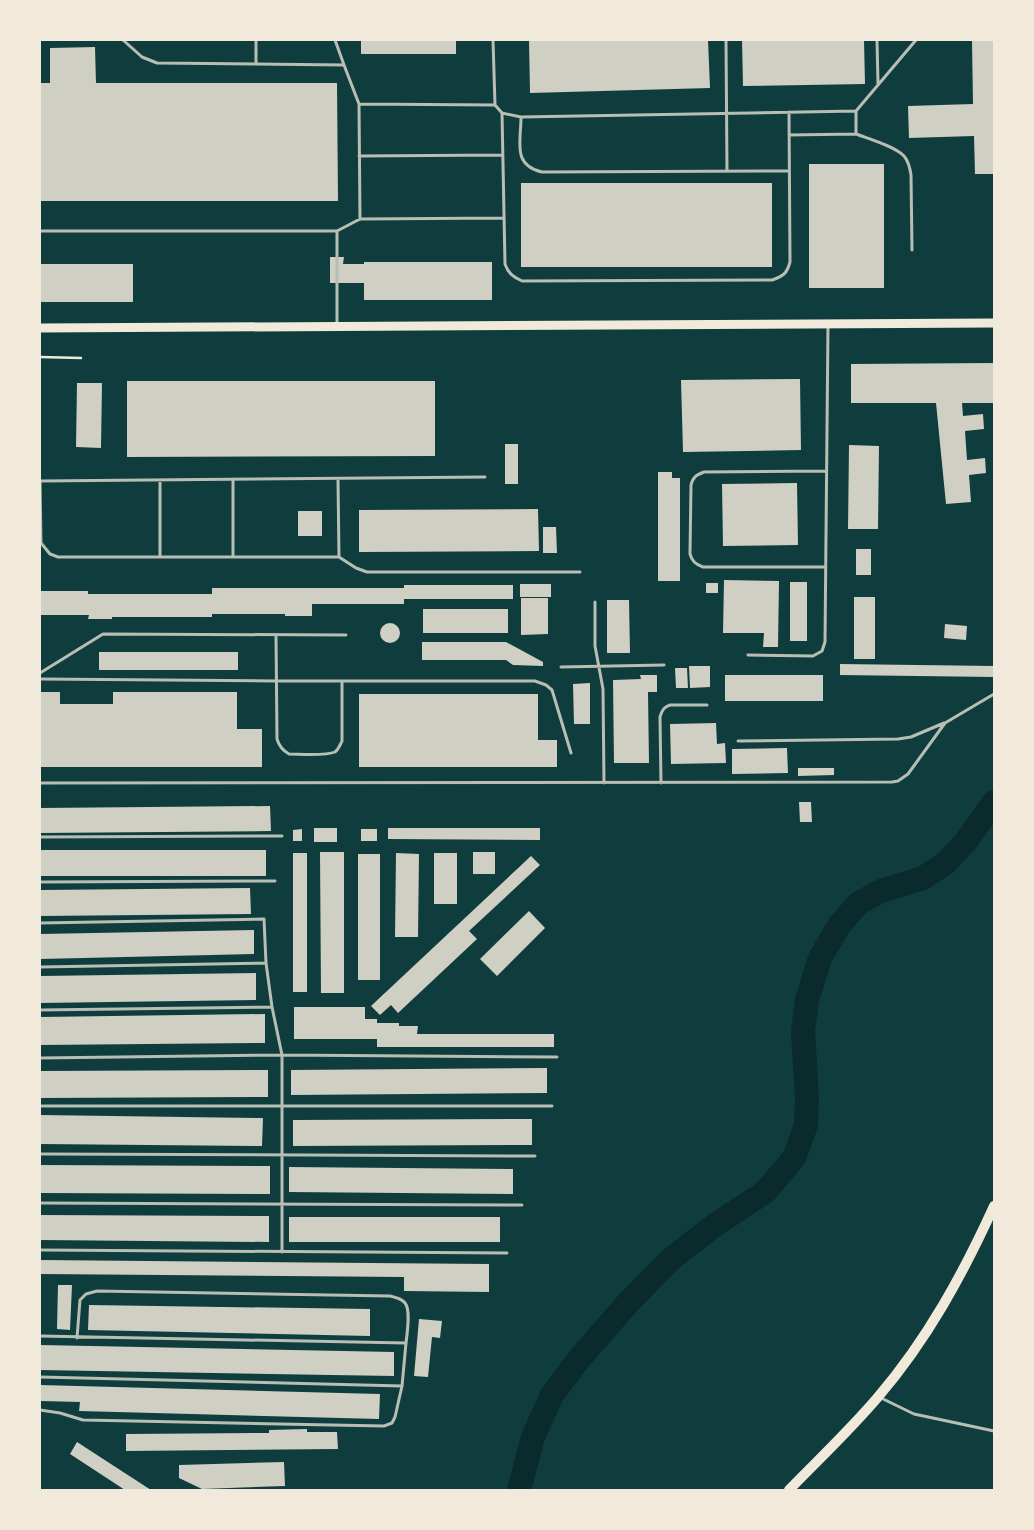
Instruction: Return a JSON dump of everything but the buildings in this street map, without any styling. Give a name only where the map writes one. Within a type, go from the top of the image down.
[{"type":"highway","points":[[789,1490],[878,1397],[902,1366],[938,1314],[956,1283],[994,1206]]},
{"type":"main road","points":[[40,328],[994,323]]},
{"type":"lane","points":[[123,40],[142,57],[157,63],[344,66]]},
{"type":"lane","points":[[256,40],[256,64]]},
{"type":"lane","points":[[335,40],[359,104],[360,219]]},
{"type":"lane","points":[[494,40],[495,105],[502,113],[521,117],[856,111]]},
{"type":"lane","points":[[726,40],[727,171]]},
{"type":"lane","points":[[877,40],[878,85]]},
{"type":"lane","points":[[856,134],[856,111],[916,40]]},
{"type":"lane","points":[[359,104],[495,105]]},
{"type":"lane","points":[[502,113],[505,264],[508,272],[515,278],[522,280],[772,280],[783,277],[788,270],[790,262],[789,112]]},
{"type":"lane","points":[[521,117],[521,156],[525,165],[532,170],[542,172],[789,171]]},
{"type":"lane","points":[[789,134],[856,134],[904,156],[909,164],[911,175],[912,250]]},
{"type":"lane","points":[[359,156],[503,155]]},
{"type":"lane","points":[[40,230],[337,231],[360,219],[504,218]]},
{"type":"lane","points":[[337,231],[337,327]]},
{"type":"lane","points":[[748,655],[813,656],[822,651],[825,642],[828,324]]},
{"type":"lane","points":[[826,471],[704,472],[698,474],[693,479],[691,495],[690,554],[692,560],[702,567],[826,567]]},
{"type":"lane","points":[[486,477],[338,480],[40,481],[41,543],[50,554],[58,557],[338,557],[356,568],[367,572],[580,572]]},
{"type":"lane","points":[[233,479],[233,557]]},
{"type":"lane","points":[[160,480],[160,557]]},
{"type":"lane","points":[[338,480],[338,557]]},
{"type":"lane","points":[[595,602],[595,646],[603,689],[604,783]]},
{"type":"lane","points":[[40,673],[103,634],[346,635]]},
{"type":"lane","points":[[276,635],[277,738],[279,746],[289,754],[326,754],[334,752],[340,747],[342,741],[342,681]]},
{"type":"lane","points":[[561,667],[664,665]]},
{"type":"lane","points":[[40,679],[276,682],[534,681],[546,685],[552,690],[571,753]]},
{"type":"lane","points":[[738,741],[898,739],[911,737],[945,723],[994,694]]},
{"type":"lane","points":[[661,783],[660,717],[662,711],[666,706],[670,705],[708,705]]},
{"type":"lane","points":[[40,783],[898,781],[908,774],[945,723]]},
{"type":"lane","points":[[40,837],[282,836]]},
{"type":"lane","points":[[40,882],[275,881]]},
{"type":"lane","points":[[40,923],[264,919],[266,963],[272,1007],[282,1056],[282,1252]]},
{"type":"lane","points":[[40,967],[266,963]]},
{"type":"lane","points":[[40,1010],[272,1007]]},
{"type":"lane","points":[[40,1058],[282,1056],[557,1057]]},
{"type":"lane","points":[[40,1106],[552,1106]]},
{"type":"lane","points":[[40,1154],[535,1156]]},
{"type":"lane","points":[[40,1203],[522,1206]]},
{"type":"lane","points":[[40,1250],[507,1253]]},
{"type":"lane","points":[[40,1410],[60,1413],[83,1420],[384,1426],[392,1423],[395,1418],[402,1386],[408,1311],[406,1303],[390,1296],[98,1291],[86,1294],[80,1300],[77,1338]]},
{"type":"lane","points":[[40,1336],[406,1343]]},
{"type":"lane","points":[[40,1377],[402,1386]]},
{"type":"lane","points":[[878,1397],[914,1414],[994,1431]]},
{"type":"path","points":[[40,357],[81,358]]},
{"type":"waterway","points":[[519,1490],[533,1437],[552,1395],[579,1359],[626,1305],[671,1259],[715,1225],[765,1192],[794,1158],[806,1125],[807,1098],[803,1031],[807,1000],[820,958],[840,924],[859,903],[881,891],[923,878],[946,863],[967,840],[994,802]]}]
